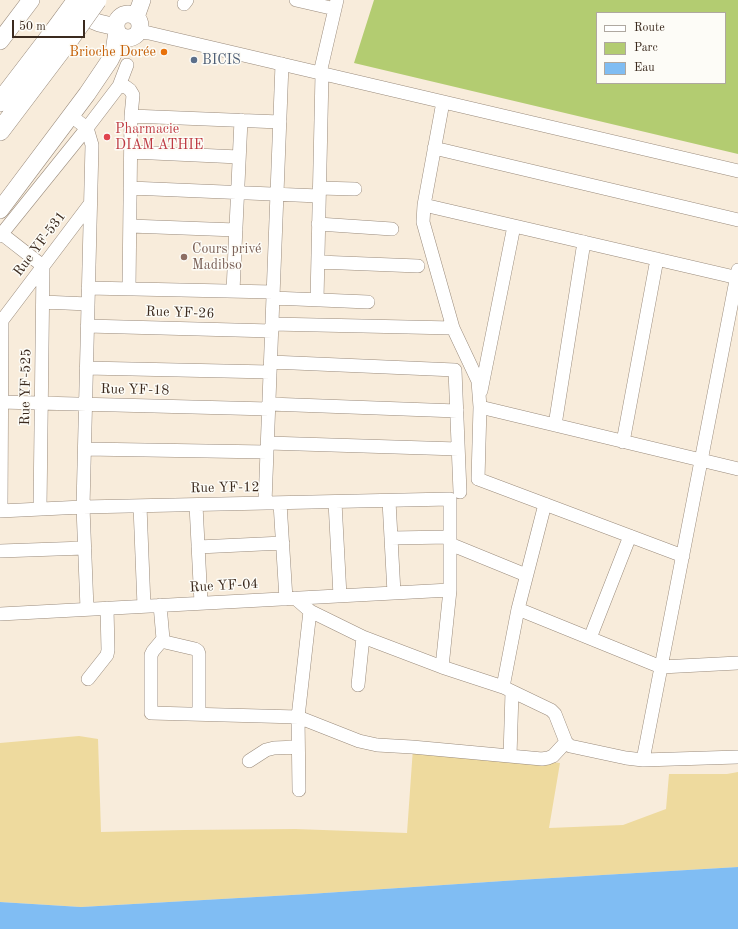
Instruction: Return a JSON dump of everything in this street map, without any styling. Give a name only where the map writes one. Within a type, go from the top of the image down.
[{"type":"highway","points":[[0,131],[62,36],[76,0]]},
{"type":"highway","points":[[0,102],[97,0]]},
{"type":"main road","points":[[0,41],[31,0]]},
{"type":"main road","points":[[68,0],[82,16],[99,23],[129,26]]},
{"type":"main road","points":[[76,0],[86,10],[129,26]]},
{"type":"main road","points":[[129,26],[136,0]]},
{"type":"main road","points":[[0,210],[71,116],[110,60],[142,0]]},
{"type":"street","points":[[296,0],[336,4],[321,74],[317,300]]},
{"type":"street","points":[[129,26],[321,74],[738,172]]},
{"type":"street","points":[[265,503],[282,64]]},
{"type":"street","points":[[43,266],[1,235],[119,86],[127,65]]},
{"type":"street","points":[[119,86],[126,87],[133,95],[131,116],[129,289]]},
{"type":"street","points":[[443,102],[424,205],[423,222],[453,328],[478,381],[480,404],[478,479]]},
{"type":"street","points":[[71,116],[87,128],[92,145],[83,507],[87,609]]},
{"type":"street","points":[[131,116],[280,122]]},
{"type":"street","points":[[233,291],[241,120]]},
{"type":"street","points":[[434,148],[738,220]]},
{"type":"street","points":[[131,152],[239,157]]},
{"type":"street","points":[[130,188],[277,194],[355,189]]},
{"type":"street","name":"Rue YF-531","points":[[1,321],[90,204]]},
{"type":"street","points":[[424,205],[656,259],[738,275],[643,760]]},
{"type":"street","points":[[318,224],[392,229]]},
{"type":"street","points":[[130,226],[236,230]]},
{"type":"street","points":[[480,404],[514,226]]},
{"type":"street","points":[[555,425],[584,242]]},
{"type":"street","points":[[623,442],[656,259]]},
{"type":"street","points":[[318,262],[418,266]]},
{"type":"street","name":"Rue YF-525","points":[[40,509],[43,266]]},
{"type":"street","points":[[88,288],[233,291],[317,300],[368,302]]},
{"type":"street","points":[[43,302],[88,304]]},
{"type":"street","points":[[1,321],[1,511]]},
{"type":"street","name":"Rue YF-26","points":[[88,326],[453,328]]},
{"type":"street","points":[[86,368],[270,367],[455,370],[458,449],[450,541],[450,590],[442,667]]},
{"type":"street","name":"Rue YF-18","points":[[1,402],[86,405],[457,411]]},
{"type":"street","points":[[480,404],[555,425],[738,469]]},
{"type":"street","points":[[85,448],[267,447],[458,449]]},
{"type":"street","points":[[455,496],[478,479]]},
{"type":"street","points":[[478,479],[683,556]]},
{"type":"street","name":"Rue YF-12","points":[[1,511],[83,507],[389,501],[455,496]]},
{"type":"street","points":[[389,501],[394,593]]},
{"type":"street","points":[[335,502],[340,596]]},
{"type":"street","points":[[280,503],[283,543],[290,598],[310,611],[363,637],[507,690],[551,710],[555,714],[566,742],[570,746],[626,758],[643,760],[738,757]]},
{"type":"street","points":[[510,756],[507,690],[518,609],[545,504]]},
{"type":"street","points":[[196,505],[201,603]]},
{"type":"street","points":[[140,506],[144,606]]},
{"type":"street","points":[[590,638],[630,536]]},
{"type":"street","points":[[391,538],[450,541],[526,575]]},
{"type":"street","points":[[198,547],[283,543]]},
{"type":"street","points":[[0,551],[85,548]]},
{"type":"street","name":"Rue YF-04","points":[[0,614],[450,590]]},
{"type":"street","points":[[160,605],[163,639],[153,651],[152,656],[151,713],[298,717],[373,745],[412,747],[542,759],[553,756],[566,742]]},
{"type":"street","points":[[88,679],[107,655],[108,608]]},
{"type":"street","points":[[518,609],[661,667],[738,663]]},
{"type":"street","points":[[299,790],[298,717],[310,611]]},
{"type":"street","points":[[358,685],[363,637]]},
{"type":"street","points":[[163,639],[165,642],[195,648],[198,651],[199,714]]},
{"type":"street","points":[[249,761],[266,750],[282,747],[298,747]]},
{"type":"green space","points":[[374,0],[738,0],[738,154],[354,63]]},
{"type":"sand","points":[[79,736],[98,739],[101,832],[295,829],[407,833],[413,748],[560,763],[549,828],[623,825],[666,809],[669,774],[727,774],[738,772],[738,867],[81,907],[0,902],[0,743]]},
{"type":"water","points":[[738,867],[738,929],[0,929],[0,902],[81,907]]},
{"type":"place","name":"Brioche Dorée","points":[[164,52]]},
{"type":"place","name":"BICIS","points":[[194,60]]},
{"type":"place","name":"Pharmacie DIAM ATHIE","points":[[107,137]]},
{"type":"place","name":"Cours privé Madibso","points":[[184,257]]}]
